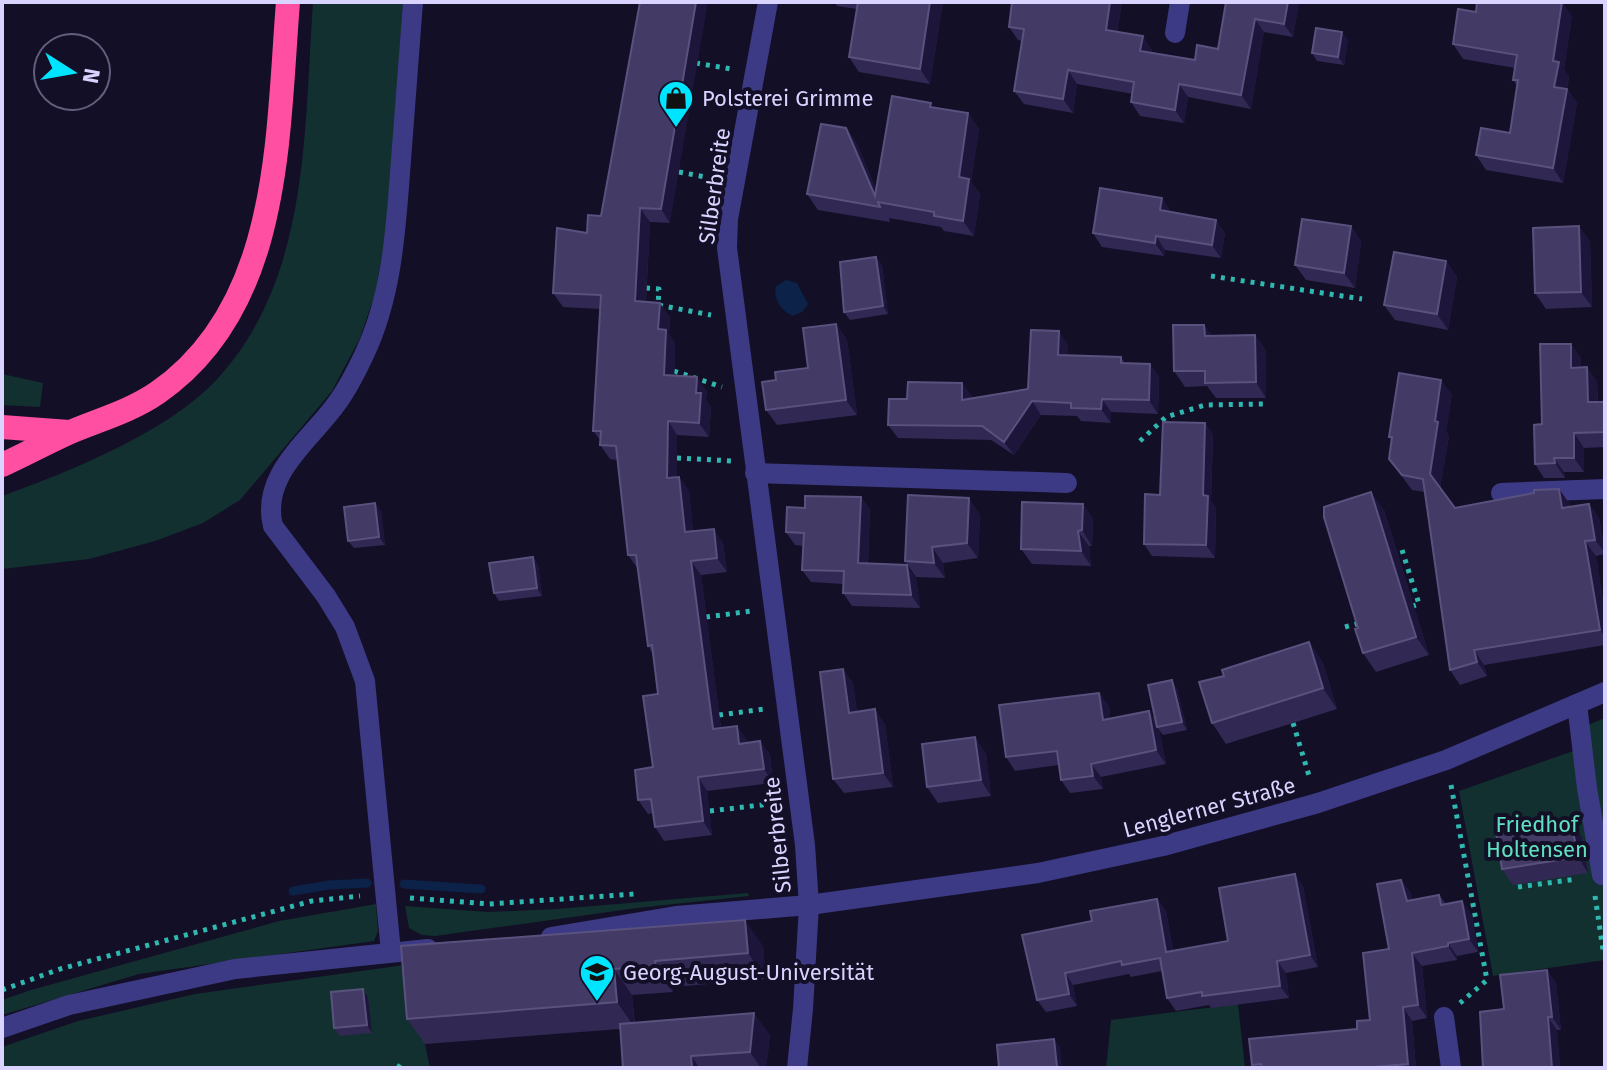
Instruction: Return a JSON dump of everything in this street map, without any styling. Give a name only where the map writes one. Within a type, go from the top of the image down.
[{"type":"highway","points":[[2,465],[71,432],[125,412],[157,393],[205,348],[244,286],[257,251],[269,199],[288,2]]},
{"type":"highway","points":[[2,427],[71,432]]},
{"type":"street","points":[[391,952],[365,681],[345,627],[326,596],[273,526],[270,513],[275,483],[343,394],[370,344],[380,317],[396,230],[413,2]]},
{"type":"street","name":"Silberbreite","points":[[768,2],[728,219],[727,248],[799,800],[809,905],[797,1068]]},
{"type":"street","points":[[1175,33],[1180,2]]},
{"type":"street","points":[[755,468],[1067,483]]},
{"type":"street","points":[[1501,493],[1605,489]]},
{"type":"street","name":"Lenglerner Straße","points":[[530,939],[676,916],[809,905],[1038,873],[1163,846],[1318,803],[1446,760],[1605,692]]},
{"type":"street","points":[[1577,704],[1597,876]]},
{"type":"street","points":[[2,1028],[69,1005],[235,969],[443,947]]},
{"type":"street","points":[[1444,1017],[1451,1068]]},
{"type":"path","points":[[696,63],[756,73]]},
{"type":"path","points":[[1211,276],[1362,299]]},
{"type":"path","points":[[646,288],[659,289],[658,305],[736,320]]},
{"type":"path","points":[[674,371],[745,395]]},
{"type":"path","points":[[1140,441],[1166,417],[1205,405],[1265,404]]},
{"type":"path","points":[[677,458],[755,468]]},
{"type":"path","points":[[1402,550],[1419,604],[1404,609]]},
{"type":"path","points":[[706,617],[773,608]]},
{"type":"path","points":[[1345,627],[1374,618]]},
{"type":"path","points":[[719,715],[786,706]]},
{"type":"path","points":[[1293,723],[1318,803]]},
{"type":"path","points":[[1444,1017],[1487,980],[1446,760]]},
{"type":"path","points":[[710,811],[799,800]]},
{"type":"path","points":[[1518,887],[1597,876],[1603,950]]},
{"type":"green space","points":[[313,2],[403,2],[387,229],[375,294],[360,338],[332,391],[240,500],[203,523],[155,541],[89,559],[2,569],[2,496],[118,448],[174,415],[219,377],[249,337],[271,294],[297,200]]},
{"type":"green space","points":[[2,374],[43,383],[40,407],[2,405]]},
{"type":"green space","name":"Friedhof Holtensen","points":[[1605,718],[1605,960],[1493,976],[1459,791],[1579,749],[1583,727]]},
{"type":"green space","points":[[748,893],[749,896],[435,936],[422,935],[409,928],[405,906],[488,912]]},
{"type":"green space","points":[[376,904],[378,931],[374,941],[139,974],[2,1015],[2,1000],[31,990],[279,921]]},
{"type":"green space","points":[[419,963],[425,1044],[430,1068],[2,1068],[2,1047],[78,1021],[195,994]]},
{"type":"green space","points":[[1238,1004],[1245,1068],[1106,1068],[1111,1020]]},
{"type":"water","points":[[786,280],[797,283],[808,304],[802,312],[793,316],[782,308],[776,295],[776,286]]},
{"type":"building","points":[[640,2],[696,2],[661,209],[640,208],[635,301],[660,303],[658,329],[666,330],[664,375],[697,377],[696,393],[701,393],[699,423],[668,421],[667,478],[679,477],[685,532],[714,529],[717,558],[691,561],[713,729],[737,726],[739,744],[760,741],[764,769],[698,777],[703,821],[655,827],[651,799],[638,800],[635,770],[653,767],[643,696],[658,694],[652,645],[648,646],[636,555],[628,555],[616,446],[600,445],[601,431],[593,431],[601,295],[553,293],[557,228],[587,233],[588,215],[601,216]]},
{"type":"building","points":[[858,2],[930,2],[920,69],[849,57]]},
{"type":"building","points":[[1012,2],[1110,2],[1106,30],[1143,36],[1140,51],[1195,60],[1197,45],[1218,49],[1226,2],[1288,2],[1284,24],[1255,19],[1241,95],[1179,84],[1175,110],[1131,102],[1134,82],[1068,70],[1063,99],[1014,91],[1024,29],[1009,27]]},
{"type":"building","points":[[1477,2],[1562,2],[1553,61],[1559,62],[1554,87],[1567,89],[1553,168],[1476,155],[1481,128],[1510,133],[1518,80],[1513,80],[1517,55],[1453,44],[1458,9],[1476,12]]},
{"type":"building","points":[[1316,28],[1342,32],[1338,57],[1312,53]]},
{"type":"building","points":[[892,96],[931,103],[930,107],[968,113],[959,177],[969,179],[963,221],[934,216],[934,212],[878,202],[880,207],[807,194],[821,124],[846,128],[875,196]]},
{"type":"building","points":[[1100,188],[1162,198],[1160,210],[1216,220],[1212,245],[1156,236],[1155,243],[1093,233]]},
{"type":"building","points":[[1302,219],[1351,226],[1344,273],[1295,265]]},
{"type":"building","points":[[1579,226],[1581,292],[1535,293],[1533,228]]},
{"type":"building","points":[[1394,252],[1446,261],[1437,314],[1384,305]]},
{"type":"building","points":[[876,257],[883,306],[844,312],[840,262]]},
{"type":"building","points":[[836,324],[846,400],[766,410],[762,382],[776,380],[775,372],[808,368],[803,328]]},
{"type":"building","points":[[1173,325],[1204,325],[1205,336],[1255,335],[1256,382],[1205,383],[1205,371],[1174,371]]},
{"type":"building","points":[[1031,330],[1059,331],[1058,355],[1121,357],[1121,363],[1150,364],[1149,400],[1102,399],[1101,409],[1071,408],[1071,403],[1032,401],[1004,442],[982,426],[888,425],[889,399],[907,399],[908,382],[962,383],[962,400],[1028,389]]},
{"type":"building","points":[[1540,344],[1571,344],[1571,368],[1587,367],[1588,402],[1605,402],[1605,432],[1574,433],[1574,458],[1554,458],[1555,463],[1535,464],[1534,425],[1542,424]]},
{"type":"building","points":[[1399,373],[1441,380],[1430,474],[1455,508],[1534,493],[1534,490],[1559,489],[1562,508],[1589,504],[1595,540],[1585,541],[1600,630],[1474,650],[1477,662],[1450,670],[1423,479],[1402,475],[1389,459],[1392,437],[1389,437]]},
{"type":"building","points":[[1163,422],[1205,423],[1203,495],[1208,496],[1206,545],[1144,544],[1145,494],[1160,495]]},
{"type":"building","points":[[1371,492],[1416,637],[1363,653],[1324,517],[1324,507]]},
{"type":"building","points":[[908,495],[969,498],[967,543],[932,547],[934,563],[905,561]]},
{"type":"building","points":[[805,496],[861,497],[858,563],[907,565],[911,595],[843,593],[844,571],[802,570],[804,533],[786,532],[787,507],[805,508]]},
{"type":"building","points":[[1022,502],[1083,504],[1082,530],[1078,531],[1081,551],[1021,549]]},
{"type":"building","points":[[375,503],[379,537],[348,541],[344,507]]},
{"type":"building","points":[[533,557],[537,588],[494,593],[489,563]]},
{"type":"building","points":[[1309,642],[1323,688],[1212,723],[1199,682],[1224,676],[1222,670]]},
{"type":"building","points":[[843,669],[849,713],[875,709],[883,773],[833,779],[820,672]]},
{"type":"building","points":[[1172,680],[1182,722],[1157,727],[1148,685]]},
{"type":"building","points":[[1099,693],[1103,720],[1149,711],[1156,750],[1091,764],[1093,776],[1061,780],[1057,751],[1006,757],[999,705]]},
{"type":"building","points":[[975,737],[981,780],[927,787],[922,744]]},
{"type":"building","points":[[1571,821],[1578,857],[1502,869],[1496,833]]},
{"type":"building","points":[[1295,874],[1310,955],[1277,961],[1280,986],[1167,998],[1160,958],[1122,965],[1121,961],[1065,973],[1069,994],[1037,1000],[1022,935],[1092,921],[1090,911],[1157,899],[1166,952],[1228,941],[1219,888]]},
{"type":"building","points":[[1401,880],[1407,901],[1439,895],[1441,905],[1462,901],[1469,939],[1412,953],[1418,1005],[1403,1007],[1408,1064],[1362,1068],[1262,1068],[1261,1064],[1252,1065],[1249,1039],[1357,1029],[1357,1021],[1370,1020],[1363,953],[1389,949],[1377,884]]},
{"type":"building","points":[[745,920],[748,953],[655,961],[656,966],[614,969],[617,1002],[407,1019],[401,946]]},
{"type":"building","points":[[1547,970],[1552,1017],[1548,1017],[1552,1068],[1483,1068],[1480,1012],[1504,1009],[1500,975]]},
{"type":"building","points":[[363,989],[367,1025],[334,1028],[331,992]]},
{"type":"building","points":[[754,1013],[750,1052],[691,1056],[692,1068],[623,1068],[620,1024]]},
{"type":"building","points":[[1054,1039],[1057,1067],[999,1068],[997,1045]]},
{"type":"waterway","points":[[293,891],[367,883]]},
{"type":"waterway","points":[[404,884],[481,889]]},
{"type":"place","name":"Polsterei Grimme","points":[[676,129]]},
{"type":"place","name":"Georg-August-Universität","points":[[597,1003]]}]
